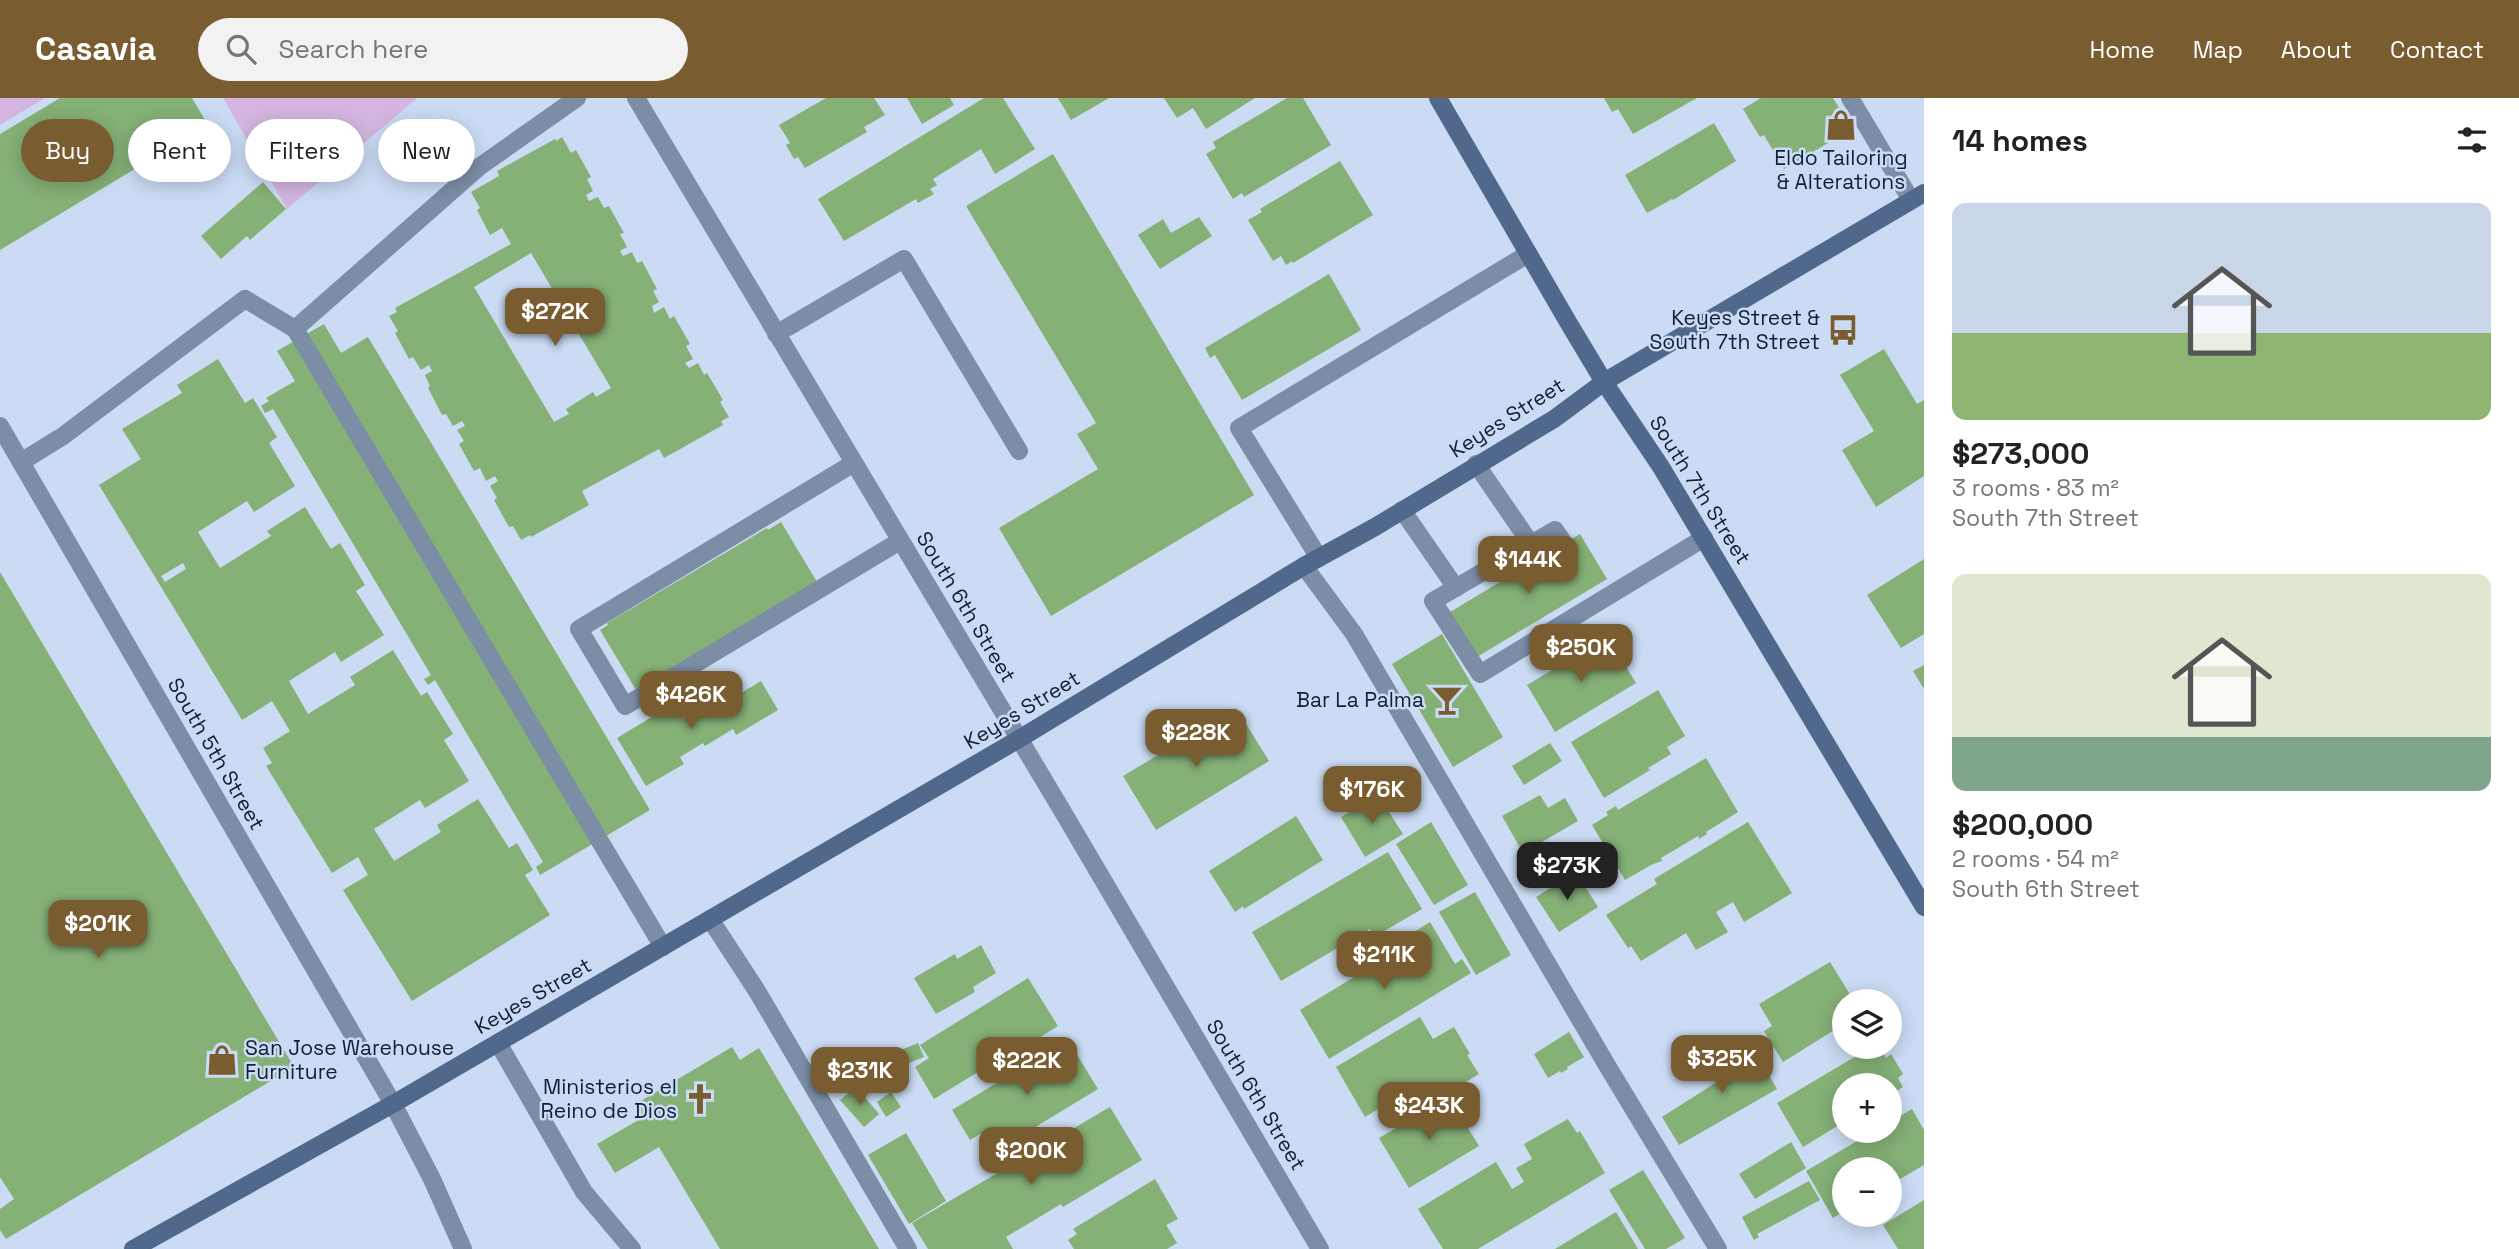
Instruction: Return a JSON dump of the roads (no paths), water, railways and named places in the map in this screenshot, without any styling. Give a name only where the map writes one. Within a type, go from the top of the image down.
[{"type":"main road","name":"South 7th Street","points":[[1438,98],[1604,382],[1661,467],[1924,907]]},
{"type":"main road","name":"Keyes Street","points":[[133,1249],[393,1104],[1019,739],[1554,419],[1604,382],[1918,196]]},
{"type":"street","points":[[295,329],[479,167],[577,98]]},
{"type":"street","name":"South 6th Street","points":[[636,98],[1320,1249]]},
{"type":"street","points":[[1850,98],[1918,196]]},
{"type":"street","points":[[1528,254],[1239,428],[1311,562],[1718,1249]]},
{"type":"street","points":[[776,334],[904,259],[1019,451]]},
{"type":"street","points":[[21,462],[63,436],[245,299],[295,329],[663,947]]},
{"type":"street","name":"South 5th Street","points":[[0,426],[393,1104],[432,1179],[463,1249]]},
{"type":"street","points":[[854,463],[579,629],[625,706],[900,541]]},
{"type":"street","points":[[1476,464],[1531,544]]},
{"type":"street","points":[[1402,510],[1469,587]]},
{"type":"street","points":[[1564,543],[1555,530],[1531,544],[1514,564],[1469,587],[1433,601],[1480,674],[1513,645],[1596,596],[1704,538]]},
{"type":"street","points":[[710,919],[757,991],[908,1249]]},
{"type":"street","points":[[498,1043],[584,1192],[632,1249]]},
{"type":"place","name":"Eldo Tailoring & Alterations","points":[[1841,125]]},
{"type":"place","name":"Keyes Street & South 7th Street","points":[[1843,330]]},
{"type":"place","name":"Bar La Palma","points":[[1447,700]]},
{"type":"place","name":"San Jose Warehouse Furniture","points":[[222,1060]]},
{"type":"place","name":"Ministerios el Reino de Dios","points":[[700,1099]]}]
